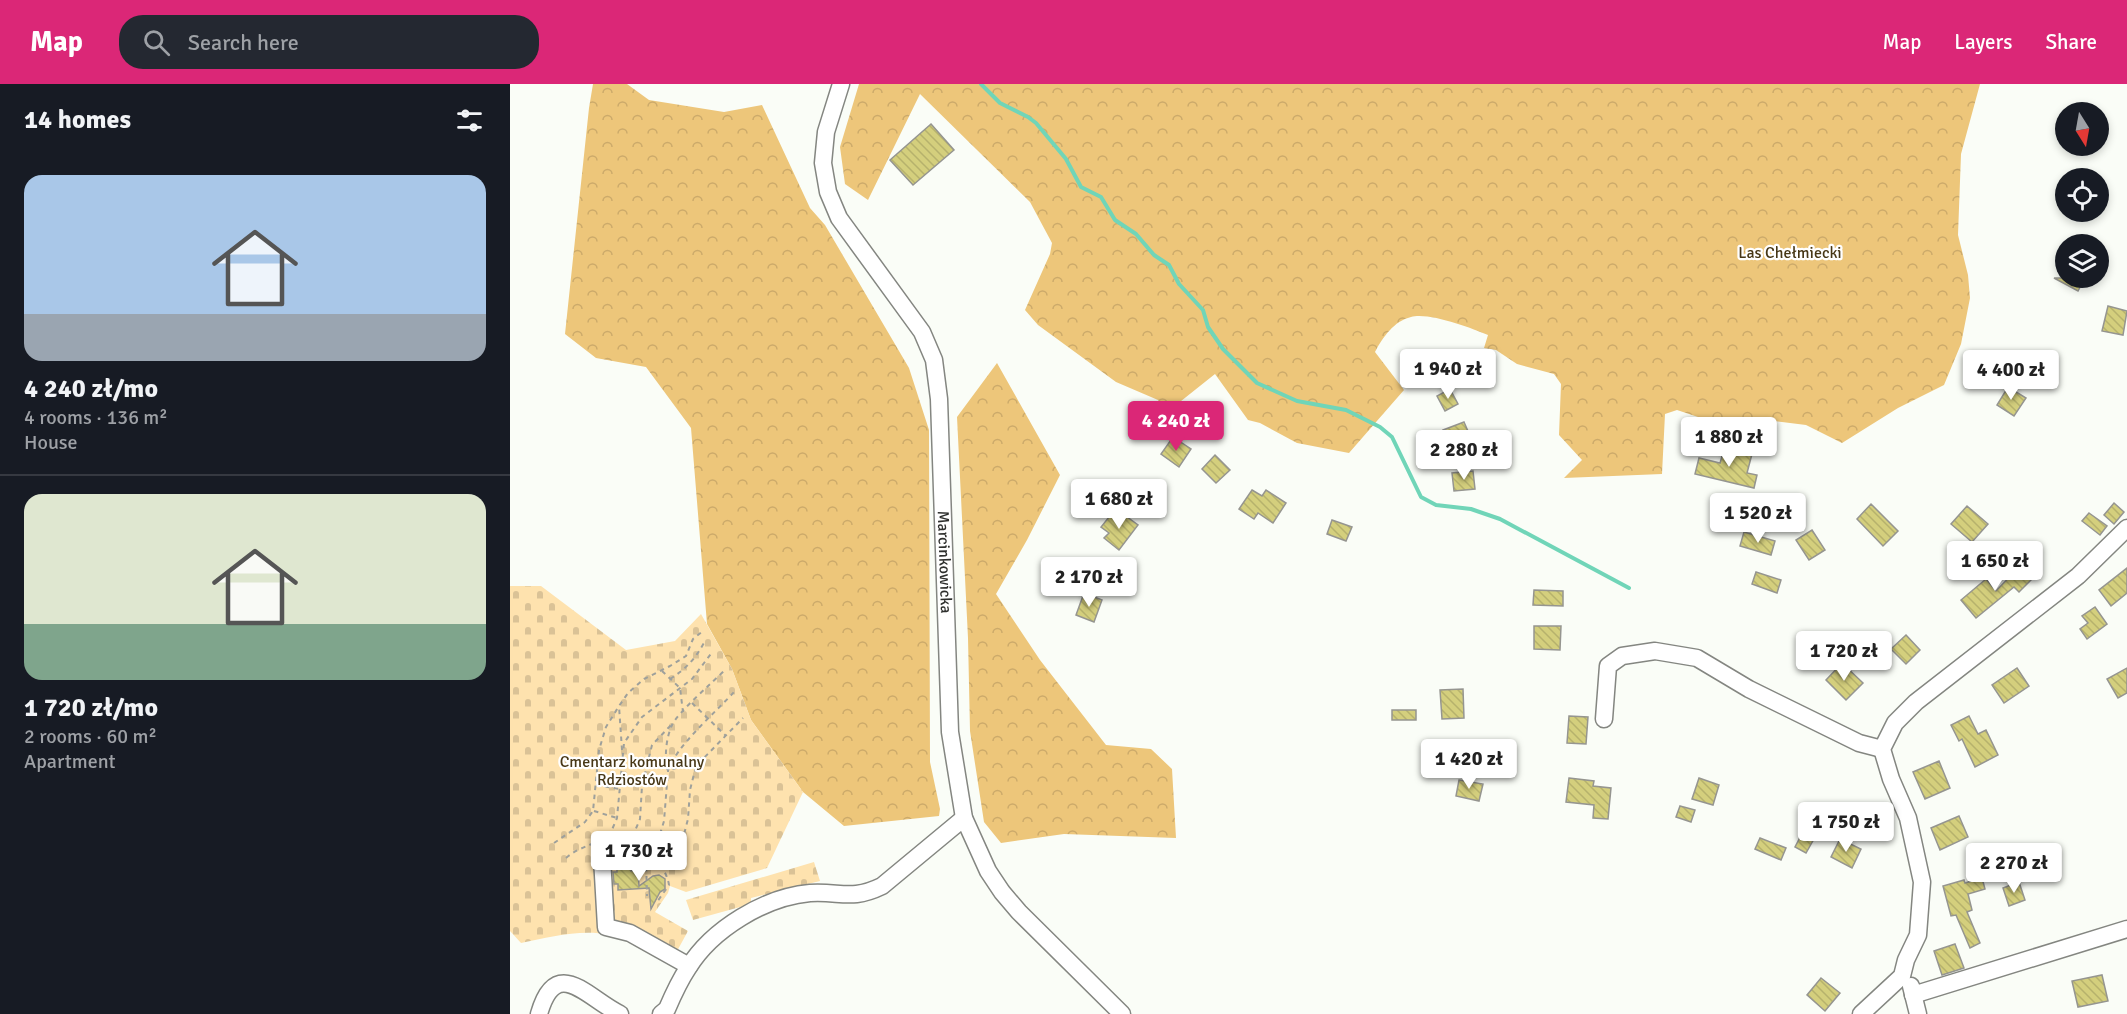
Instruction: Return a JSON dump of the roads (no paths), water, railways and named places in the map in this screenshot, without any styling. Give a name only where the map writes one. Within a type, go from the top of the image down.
[{"type":"street","name":"Marcinkowicka","points":[[841,84],[826,132],[823,163],[828,192],[839,218],[922,332],[934,360],[940,411],[950,732],[964,818],[988,871],[1002,892],[1019,912],[1122,1014]]},
{"type":"street","points":[[1861,1014],[1902,976],[1906,960],[1918,935],[1922,882],[1908,818],[1891,779],[1882,749],[1895,723],[1916,702],[2078,576],[2127,528]]},
{"type":"street","points":[[1605,719],[1608,666],[1622,656],[1654,651],[1697,658],[1749,689],[1859,743],[1882,749]]},
{"type":"street","points":[[661,1014],[667,1009],[689,966],[718,934],[751,912],[767,903],[801,894],[861,895],[882,886],[964,818]]},
{"type":"street","points":[[623,858],[602,858],[606,927],[630,933],[689,966]]},
{"type":"street","points":[[1913,995],[2127,929]]},
{"type":"street","points":[[1906,960],[1918,1014]]},
{"type":"street","points":[[539,1014],[550,989],[556,984],[565,983],[584,991],[620,1014]]},
{"type":"waterway","points":[[981,84],[1000,103],[1036,123],[1066,159],[1081,187],[1101,197],[1115,220],[1136,234],[1154,255],[1169,265],[1179,284],[1203,310],[1208,327],[1223,349],[1257,383],[1297,401],[1346,410],[1380,427],[1392,437],[1421,497],[1436,505],[1471,509],[1500,519],[1629,588]]},
{"type":"park label","name":"Las Chełmiecki","points":[[1790,253]]},
{"type":"park label","name":"Cmentarz komunalny Rdziostów","points":[[632,771]]}]
